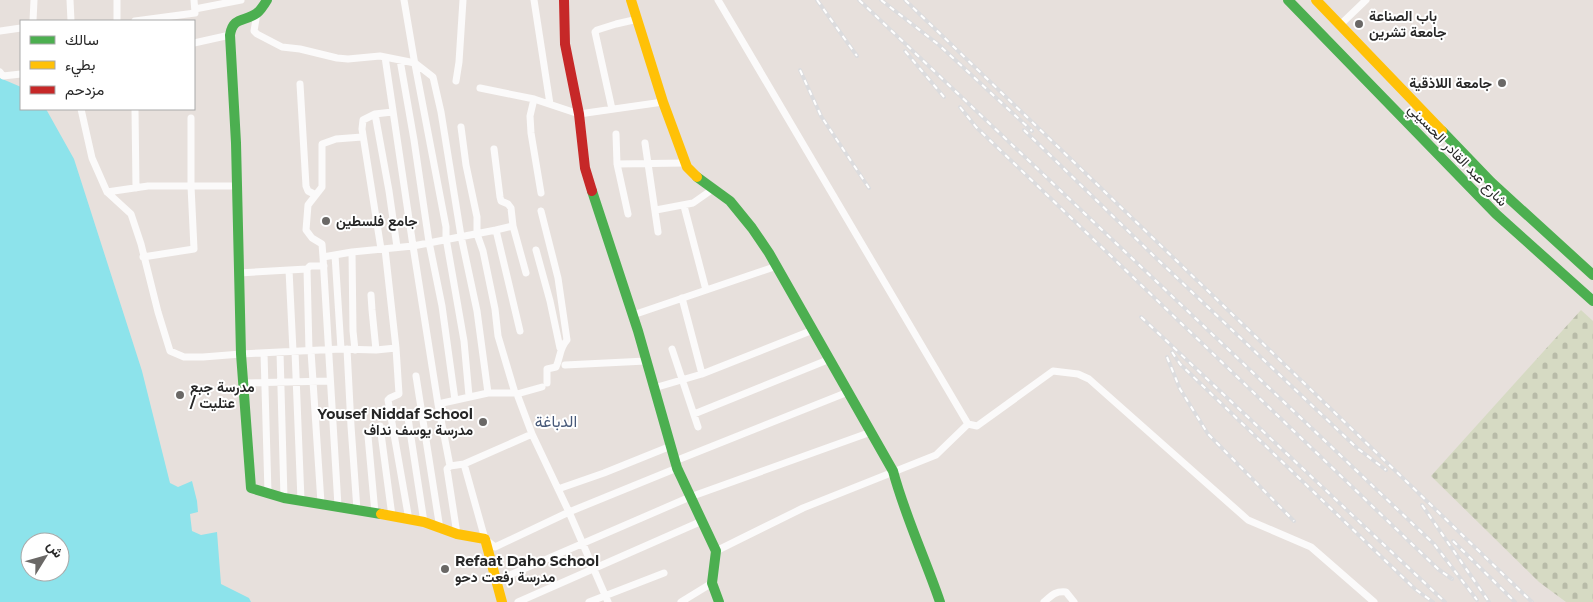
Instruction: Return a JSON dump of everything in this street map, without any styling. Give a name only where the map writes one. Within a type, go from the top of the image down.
[{"type":"street","points":[[34,0],[34,20]]},
{"type":"street","points":[[70,0],[71,20]]},
{"type":"street","points":[[117,0],[118,20]]},
{"type":"street","points":[[142,20],[195,13],[194,0]]},
{"type":"street","points":[[195,9],[217,2],[241,0]]},
{"type":"street","points":[[267,0],[257,13],[254,31],[282,47],[300,49],[337,58],[348,59],[380,56],[415,62],[433,77],[446,137],[462,236],[477,311],[488,394]]},
{"type":"street","points":[[404,0],[446,227],[446,238],[464,341],[469,396]]},
{"type":"street","points":[[456,81],[460,62],[463,0]]},
{"type":"street","points":[[534,0],[550,104]]},
{"type":"street","points":[[564,0],[565,44],[579,114],[584,168],[633,315],[676,465],[716,550],[712,583],[719,602]]},
{"type":"street","points":[[631,0],[663,102],[685,163],[694,176],[725,197],[736,207],[777,266],[893,471],[899,494],[940,602]]},
{"type":"street","points":[[718,0],[968,424],[977,426],[1053,371],[1078,374],[1089,380],[1248,520],[1311,547],[1374,602]]},
{"type":"street","name":"شارع عبد القادر الحسيني","points":[[1288,0],[1496,214],[1593,300]]},
{"type":"street","name":"شارع عبد القادر الحسيني","points":[[1316,0],[1491,182],[1593,275]]},
{"type":"street","points":[[1340,25],[1366,0]]},
{"type":"street","points":[[257,13],[235,22],[230,30],[237,186],[241,354],[251,488],[284,498],[424,522],[457,534],[485,538],[495,547],[676,465],[848,392]]},
{"type":"street","points":[[612,109],[595,32],[616,24],[638,19]]},
{"type":"street","points":[[0,30],[20,28]]},
{"type":"street","points":[[195,43],[230,35]]},
{"type":"street","points":[[385,57],[438,404],[450,466],[447,469],[457,534]]},
{"type":"street","points":[[400,60],[429,242],[442,306],[455,400]]},
{"type":"street","points":[[0,72],[3,76],[20,74]]},
{"type":"street","points":[[300,84],[306,186],[308,191],[316,195]]},
{"type":"street","points":[[480,88],[534,99],[579,114],[663,102]]},
{"type":"street","points":[[534,99],[530,116],[531,132],[541,193]]},
{"type":"street","points":[[81,110],[92,158],[107,192],[131,214],[170,351],[184,357],[264,352],[396,348]]},
{"type":"street","points":[[135,110],[136,188]]},
{"type":"street","points":[[392,112],[375,114],[363,120],[362,137],[383,249],[396,348],[399,394],[388,400],[409,520]]},
{"type":"street","points":[[375,114],[397,247]]},
{"type":"street","points":[[143,257],[194,249],[191,186],[191,118]]},
{"type":"street","points":[[461,127],[476,217],[477,234],[483,251],[495,309],[498,336],[516,393],[532,434],[607,599]]},
{"type":"street","points":[[616,134],[616,164],[628,214]]},
{"type":"street","points":[[338,506],[322,244],[312,238],[306,230],[308,206],[322,187],[322,144],[336,139],[362,137]]},
{"type":"street","points":[[645,143],[658,232]]},
{"type":"street","points":[[494,149],[501,201],[510,206],[512,211],[513,226],[526,274]]},
{"type":"street","points":[[616,164],[685,163]]},
{"type":"street","points":[[107,192],[136,188],[237,186]]},
{"type":"street","points":[[656,210],[692,204],[713,189]]},
{"type":"street","points":[[684,206],[706,290]]},
{"type":"street","points":[[541,211],[558,278],[567,340],[560,348]]},
{"type":"street","points":[[323,257],[413,246],[513,226]]},
{"type":"street","points":[[496,230],[520,331]]},
{"type":"street","points":[[438,404],[469,396],[516,393],[544,385],[547,369],[556,367],[560,358],[560,348],[550,300],[536,250]]},
{"type":"street","points":[[348,350],[353,331],[352,252]]},
{"type":"street","points":[[335,255],[348,350],[350,426],[357,510]]},
{"type":"street","points":[[239,273],[307,269],[310,266],[324,266]]},
{"type":"street","points":[[633,315],[777,266]]},
{"type":"street","points":[[307,269],[310,351],[321,503]]},
{"type":"street","points":[[289,270],[301,500]]},
{"type":"street","points":[[372,295],[376,350]]},
{"type":"street","points":[[682,298],[702,374]]},
{"type":"street","points":[[654,388],[702,374],[813,330]]},
{"type":"street","points":[[672,349],[698,427]]},
{"type":"street","points":[[264,352],[268,493]]},
{"type":"street","points":[[280,352],[284,498]]},
{"type":"street","points":[[694,414],[830,359]]},
{"type":"street","points":[[566,365],[646,361]]},
{"type":"street","points":[[416,376],[440,529]]},
{"type":"street","points":[[243,383],[330,381]]},
{"type":"street","points":[[408,418],[424,522]]},
{"type":"street","points":[[716,550],[803,508],[936,454],[968,424]]},
{"type":"street","points":[[380,426],[392,516]]},
{"type":"street","points":[[496,581],[690,497],[871,432]]},
{"type":"street","points":[[450,466],[464,464],[532,434]]},
{"type":"street","points":[[368,436],[375,513]]},
{"type":"street","points":[[558,489],[604,474],[671,446]]},
{"type":"street","points":[[464,464],[502,602]]},
{"type":"street","points":[[518,602],[702,521]]},
{"type":"street","points":[[589,602],[607,599],[664,573]]},
{"type":"street","points":[[680,602],[712,583]]},
{"type":"street","points":[[1044,602],[1051,595],[1059,591],[1066,592],[1074,602]]},
{"type":"green space","points":[[1581,310],[1593,321],[1593,602],[1566,602],[1539,582],[1431,476]]},
{"type":"water","points":[[0,78],[20,87],[20,110],[47,110],[74,159],[142,371],[170,483],[178,487],[192,481],[198,512],[190,514],[192,531],[201,535],[217,532],[221,584],[249,598],[251,602],[0,602]]},
{"type":"railway","points":[[817,0],[857,56]]},
{"type":"railway","points":[[859,0],[1434,544],[1477,600]]},
{"type":"railway","points":[[881,0],[939,45],[1032,131]]},
{"type":"railway","points":[[905,0],[1532,602]]},
{"type":"railway","points":[[905,51],[944,97]]},
{"type":"railway","points":[[800,70],[821,116],[869,188]]},
{"type":"railway","points":[[960,107],[976,127],[1438,569],[1452,579]]},
{"type":"railway","points":[[1024,130],[1357,448],[1386,470]]},
{"type":"railway","points":[[1141,317],[1445,602]]},
{"type":"railway","points":[[1172,352],[1180,364],[1415,589],[1433,602]]},
{"type":"railway","points":[[1167,357],[1180,389],[1208,434],[1294,521]]},
{"type":"railway","points":[[1422,505],[1489,602]]},
{"type":"railway","points":[[1453,541],[1515,602]]},
{"type":"traffic: fast","points":[[267,0],[253,16],[237,22],[230,35],[236,143],[241,354],[251,488],[284,498],[381,514]]},
{"type":"traffic: fast","points":[[1288,0],[1496,214],[1593,301]]},
{"type":"traffic: fast","points":[[1442,131],[1491,182],[1593,275]]},
{"type":"traffic: fast","points":[[697,177],[730,201],[769,253],[893,471],[903,504],[940,602]]},
{"type":"traffic: fast","points":[[592,191],[638,331],[677,468],[716,551],[712,583],[719,602]]},
{"type":"traffic: slow","points":[[631,0],[663,102],[687,167],[697,177]]},
{"type":"traffic: slow","points":[[1316,0],[1442,131]]},
{"type":"traffic: slow","points":[[381,514],[424,522],[457,534],[485,539],[502,602]]},
{"type":"traffic: jam","points":[[564,0],[565,44],[579,114],[585,168],[592,191]]},
{"type":"place","name":"باب الصناعة جامعة تشرين","points":[[1359,24]]},
{"type":"place","name":"جامعة اللاذقية","points":[[1502,83]]},
{"type":"place","name":"جامع فلسطين","points":[[326,221]]},
{"type":"place","name":"مدرسة جبع / عتليت","points":[[180,395]]},
{"type":"place","name":"Yousef Niddaf School مدرسة يوسف نداف","points":[[483,422]]},
{"type":"place","name":"Refaat Daho School مدرسة رفعت دحو","points":[[445,569]]},
{"type":"district","name":"الدباغة","points":[[556,421]]}]
